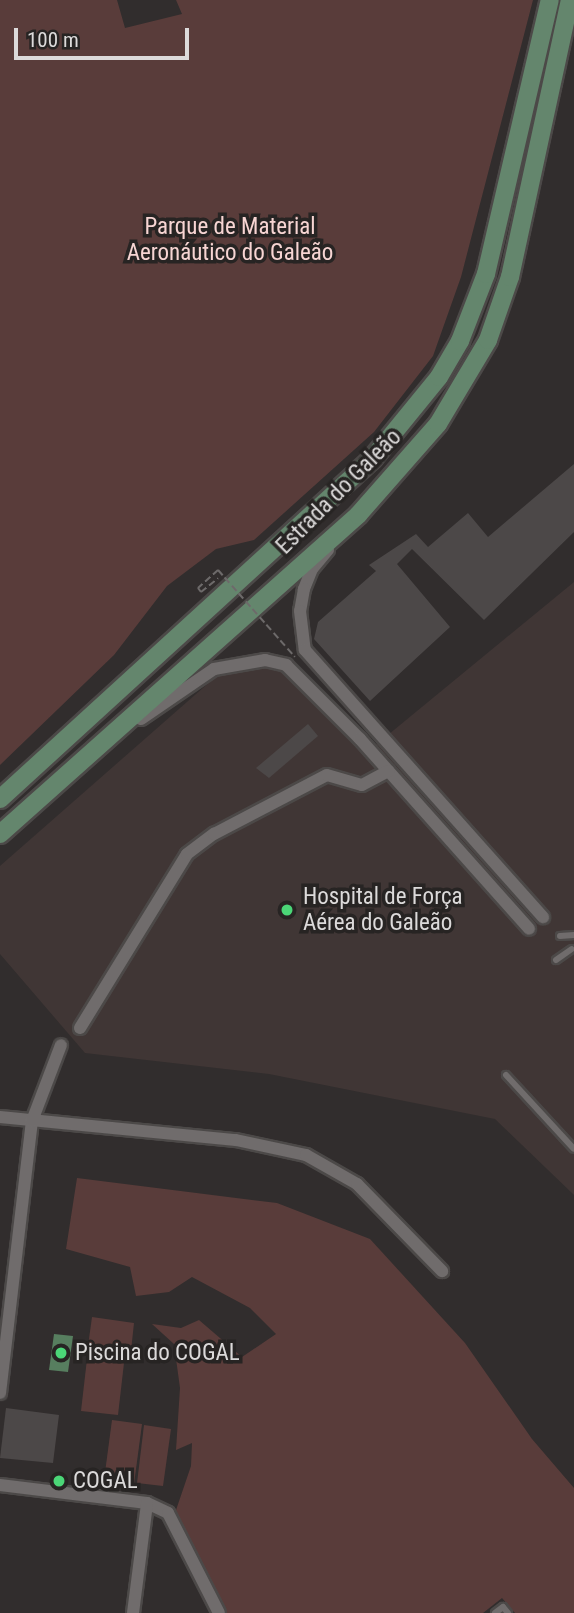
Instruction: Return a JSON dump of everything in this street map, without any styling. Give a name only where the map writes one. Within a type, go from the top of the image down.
[{"type":"main road","name":"Estrada do Galeão","points":[[0,799],[373,458],[439,377],[460,341],[486,274],[550,0]]},
{"type":"main road","name":"Estrada do Galeão","points":[[0,834],[64,780],[358,514],[438,424],[488,340],[510,277],[570,0]]},
{"type":"street","points":[[358,514],[312,569],[300,611],[304,650],[543,917]]},
{"type":"street","points":[[64,780],[163,702],[214,669],[265,660],[286,664],[388,771],[529,929]]},
{"type":"street","points":[[80,1028],[187,854],[214,835],[327,775],[362,785],[388,771]]},
{"type":"street","points":[[0,1393],[32,1121],[61,1045]]},
{"type":"street","points":[[0,1117],[236,1140],[306,1155],[357,1184],[442,1271]]},
{"type":"street","points":[[0,1485],[147,1503],[168,1513],[219,1613]]},
{"type":"street","points":[[133,1613],[147,1503]]},
{"type":"lane","points":[[560,936],[574,935]]},
{"type":"lane","points":[[556,960],[572,949]]},
{"type":"lane","points":[[506,1074],[574,1149]]},
{"type":"lane","points":[[495,1613],[503,1607],[508,1613]]},
{"type":"path","points":[[218,578],[201,592],[198,588],[218,570],[295,657]]},
{"type":"shaded area","name":"Hospital de Força Aérea do Galeão","points":[[574,582],[574,1195],[495,1119],[269,1074],[85,1053],[0,954],[0,866],[212,680],[234,667],[261,665],[284,670],[366,753]]},
{"type":"shaded area","name":"Piscina do COGAL","points":[[54,1334],[73,1336],[68,1372],[49,1370]]},
{"type":"green space","name":"Parque de Material Aeronáutico do Galeão","points":[[0,0],[117,0],[125,28],[182,14],[176,0],[533,0],[461,277],[433,356],[374,432],[254,540],[216,549],[167,586],[114,655],[0,765]]},
{"type":"green space","points":[[77,1178],[277,1203],[370,1239],[465,1343],[532,1439],[574,1488],[574,1613],[515,1613],[502,1598],[483,1613],[226,1613],[175,1513],[191,1466],[192,1443],[176,1450],[180,1388],[174,1344],[152,1324],[181,1328],[199,1320],[242,1357],[276,1334],[250,1308],[192,1277],[169,1292],[136,1296],[130,1267],[66,1249]]},
{"type":"green space","points":[[92,1317],[134,1323],[131,1351],[88,1346]]},
{"type":"green space","points":[[87,1359],[124,1363],[118,1415],[81,1411]]},
{"type":"green space","points":[[112,1420],[142,1424],[134,1484],[104,1480]]},
{"type":"green space","points":[[144,1425],[171,1429],[163,1486],[137,1483]]},
{"type":"building","points":[[574,464],[574,532],[484,620],[412,549],[397,564],[450,627],[370,701],[314,639],[318,622],[376,571],[369,565],[416,534],[428,547],[468,513],[488,537]]},
{"type":"building","points":[[308,724],[318,736],[269,778],[256,768]]},
{"type":"building","points":[[6,1408],[59,1415],[53,1463],[0,1458]]},
{"type":"place","name":"Hospital de Força Aérea do Galeão","points":[[287,910]]},
{"type":"place","name":"Piscina do COGAL","points":[[61,1353]]},
{"type":"place","name":"COGAL","points":[[59,1481]]}]
